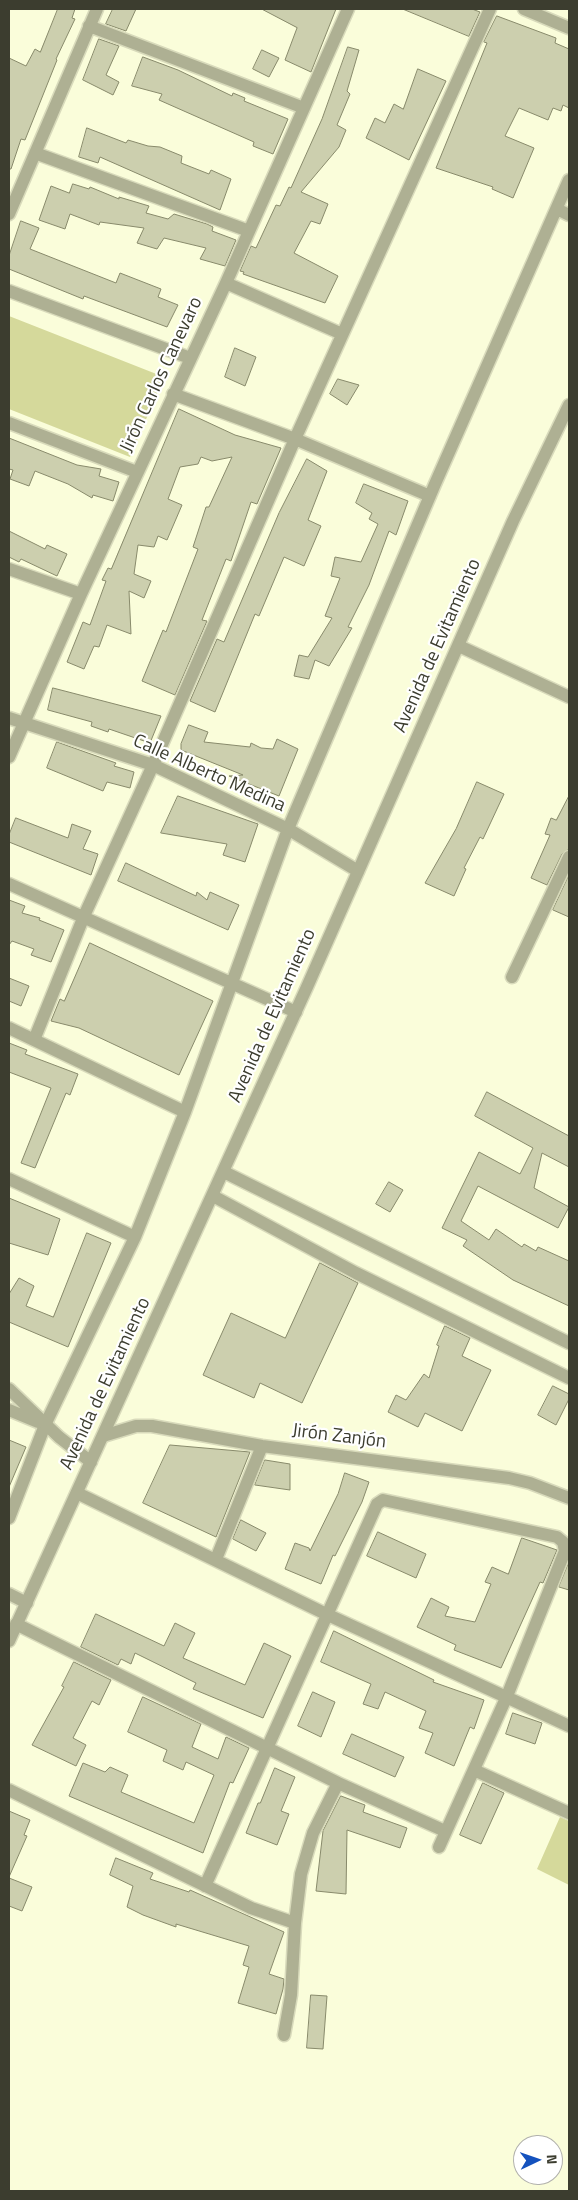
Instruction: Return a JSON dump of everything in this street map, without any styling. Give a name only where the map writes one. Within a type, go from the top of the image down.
[{"type":"street","points":[[9,214],[97,9]]},
{"type":"street","name":"Jirón Carlos Canevaro","points":[[9,757],[81,594],[226,283],[348,9]]},
{"type":"street","points":[[34,1040],[84,916],[153,765],[342,334],[490,9]]},
{"type":"street","points":[[524,9],[569,28]]},
{"type":"street","points":[[90,26],[304,108]]},
{"type":"street","points":[[35,154],[249,231]]},
{"type":"street","points":[[9,1518],[45,1425],[135,1237],[186,1112],[288,829],[430,496],[569,180]]},
{"type":"street","points":[[556,209],[569,215]]},
{"type":"street","points":[[226,283],[342,334]]},
{"type":"street","points":[[9,291],[190,358]]},
{"type":"street","points":[[173,394],[295,439],[430,496]]},
{"type":"street","name":"Avenida de Evitamiento","points":[[9,1641],[296,1012],[513,521],[569,405]]},
{"type":"street","points":[[9,423],[137,472]]},
{"type":"street","points":[[9,569],[81,594]]},
{"type":"street","points":[[459,646],[569,697]]},
{"type":"street","name":"Calle Alberto Medina","points":[[9,718],[153,765],[288,829],[358,871]]},
{"type":"street","points":[[512,977],[569,857]]},
{"type":"street","points":[[9,884],[296,1012]]},
{"type":"street","points":[[9,1028],[186,1112]]},
{"type":"street","points":[[224,1172],[569,1343]]},
{"type":"street","points":[[9,1179],[135,1237]]},
{"type":"street","points":[[213,1196],[356,1273],[569,1378]]},
{"type":"street","points":[[9,1390],[45,1425],[91,1462]]},
{"type":"street","points":[[9,1410],[45,1425]]},
{"type":"street","name":"Jirón Zanjón","points":[[103,1436],[136,1426],[152,1426],[262,1446],[509,1478],[530,1483],[569,1498]]},
{"type":"street","points":[[216,1559],[262,1446]]},
{"type":"street","points":[[76,1493],[216,1559],[326,1614],[569,1726]]},
{"type":"street","points":[[205,1886],[326,1614],[377,1504],[383,1500],[557,1537],[563,1542],[565,1551],[507,1696],[444,1831],[438,1848]]},
{"type":"street","points":[[9,1594],[27,1602]]},
{"type":"street","points":[[16,1624],[338,1783],[444,1831]]},
{"type":"street","points":[[474,1770],[569,1812]]},
{"type":"street","points":[[284,2035],[291,1995],[295,1923],[301,1874],[313,1833],[338,1783]]},
{"type":"street","points":[[9,1790],[251,1908],[295,1923]]},
{"type":"green space","points":[[9,316],[164,377],[130,457],[9,409]]},
{"type":"green space","points":[[560,1817],[569,1821],[569,1885],[537,1869]]},
{"type":"building","points":[[58,9],[75,9],[72,18],[75,19],[56,59],[25,140],[21,139],[11,169],[9,169],[9,58],[26,66],[35,49],[40,52]]},
{"type":"building","points":[[113,9],[136,9],[126,31],[106,24]]},
{"type":"building","points":[[262,9],[336,9],[311,72],[285,60],[297,28]]},
{"type":"building","points":[[403,9],[472,9],[480,12],[469,36]]},
{"type":"building","points":[[497,16],[556,38],[555,43],[569,49],[569,108],[563,105],[561,111],[553,108],[548,120],[519,108],[505,136],[534,148],[513,198],[492,189],[493,187],[436,168],[487,43],[484,42]]},
{"type":"building","points":[[99,39],[119,46],[106,75],[119,82],[113,95],[83,80]]},
{"type":"building","points":[[348,47],[359,50],[347,91],[350,94],[337,125],[346,130],[339,147],[301,192],[328,204],[320,224],[311,221],[294,253],[338,276],[325,303],[243,274],[244,272],[240,271],[251,246],[256,248],[276,205],[280,206],[289,187],[291,188],[322,119]]},
{"type":"building","points":[[262,50],[279,58],[269,77],[253,69]]},
{"type":"building","points":[[143,57],[178,70],[232,96],[233,93],[245,98],[244,101],[288,119],[273,154],[253,146],[254,142],[159,100],[162,94],[132,86]]},
{"type":"building","points":[[418,69],[446,81],[409,160],[366,138],[375,118],[385,123],[394,104],[403,109]]},
{"type":"building","points":[[87,128],[126,143],[128,140],[148,146],[160,147],[182,156],[181,163],[209,174],[211,170],[231,179],[220,210],[100,157],[98,163],[79,157]]},
{"type":"building","points":[[73,184],[89,189],[90,187],[119,199],[119,197],[149,206],[146,213],[168,219],[174,214],[213,227],[212,231],[236,240],[225,266],[200,259],[206,248],[164,238],[157,249],[137,243],[144,228],[100,222],[99,225],[70,214],[65,229],[39,220],[51,186],[69,193]]},
{"type":"building","points":[[21,221],[39,228],[30,249],[116,283],[120,273],[161,289],[158,297],[178,305],[167,327],[84,296],[83,299],[9,269],[9,256]]},
{"type":"building","points":[[235,348],[256,357],[245,386],[225,377]]},
{"type":"building","points":[[338,379],[359,385],[347,405],[330,394]]},
{"type":"building","points":[[179,409],[235,435],[281,448],[257,504],[251,502],[231,561],[226,559],[202,620],[207,621],[175,695],[142,681],[163,630],[166,632],[198,549],[193,547],[206,507],[209,507],[232,457],[212,461],[201,457],[198,464],[180,467],[168,499],[182,505],[167,540],[158,536],[154,547],[138,545],[134,574],[151,581],[144,598],[129,591],[131,634],[107,625],[99,647],[94,646],[84,669],[67,662],[83,622],[90,625],[106,581],[102,580],[108,568],[111,569]]},
{"type":"building","points":[[9,438],[77,465],[101,469],[99,476],[119,482],[113,501],[93,495],[92,498],[68,484],[35,471],[29,486],[10,479],[13,470],[9,469]]},
{"type":"building","points":[[307,459],[327,471],[308,520],[321,526],[304,566],[284,557],[259,616],[255,614],[215,712],[190,701],[217,639],[224,642],[279,513]]},
{"type":"building","points":[[364,484],[408,501],[396,535],[389,531],[369,585],[348,627],[352,628],[329,666],[315,660],[309,679],[294,676],[299,655],[308,657],[332,618],[325,616],[340,578],[331,576],[335,557],[361,562],[378,524],[369,519],[372,513],[356,503]]},
{"type":"building","points":[[9,531],[45,549],[47,545],[67,554],[57,576],[21,559],[19,562],[9,557]]},
{"type":"building","points":[[53,688],[161,716],[150,743],[109,729],[108,732],[91,726],[92,722],[48,710]]},
{"type":"building","points":[[189,725],[208,732],[204,742],[250,747],[251,743],[261,748],[273,749],[277,739],[298,749],[279,796],[229,776],[243,775],[181,750],[181,744]]},
{"type":"building","points":[[57,742],[116,763],[114,766],[134,772],[130,788],[107,782],[103,791],[47,768]]},
{"type":"building","points":[[477,782],[504,794],[483,839],[480,837],[464,868],[466,869],[454,896],[425,883],[456,829]]},
{"type":"building","points":[[178,796],[258,824],[245,862],[223,855],[227,844],[161,833]]},
{"type":"building","points":[[569,796],[569,849],[562,854],[547,885],[531,878],[550,835],[545,834],[551,818],[556,820]]},
{"type":"building","points":[[16,818],[68,838],[72,824],[91,831],[83,849],[98,854],[91,875],[9,842],[9,835]]},
{"type":"building","points":[[126,863],[196,896],[197,892],[207,900],[210,892],[239,905],[228,930],[118,881]]},
{"type":"building","points":[[569,875],[569,917],[553,910]]},
{"type":"building","points":[[9,900],[25,906],[22,913],[40,918],[39,920],[64,930],[51,962],[31,955],[34,949],[12,941],[9,945]]},
{"type":"building","points":[[90,943],[213,1001],[179,1075],[79,1028],[51,1021],[60,999],[64,1001]]},
{"type":"building","points":[[9,978],[29,986],[21,1006],[9,1001]]},
{"type":"building","points":[[9,1043],[27,1050],[25,1054],[78,1074],[70,1095],[66,1093],[35,1168],[21,1163],[51,1088],[9,1072]]},
{"type":"building","points":[[487,1092],[569,1136],[569,1167],[542,1153],[534,1188],[569,1207],[558,1228],[478,1186],[461,1221],[489,1240],[496,1229],[522,1247],[524,1244],[536,1251],[538,1247],[569,1261],[569,1306],[513,1280],[463,1246],[467,1240],[442,1228],[479,1152],[520,1174],[533,1148],[475,1116]]},
{"type":"building","points":[[389,1182],[403,1190],[390,1212],[376,1204]]},
{"type":"building","points":[[9,1198],[60,1219],[48,1255],[9,1243]]},
{"type":"building","points":[[87,1233],[111,1243],[68,1347],[9,1322],[9,1294],[19,1278],[34,1286],[26,1306],[53,1317]]},
{"type":"building","points":[[320,1263],[358,1283],[302,1403],[260,1383],[254,1398],[203,1375],[231,1313],[285,1338]]},
{"type":"building","points":[[445,1326],[470,1338],[462,1356],[491,1370],[462,1431],[425,1413],[418,1427],[388,1412],[396,1395],[406,1400],[424,1374],[429,1378],[439,1346],[437,1345]]},
{"type":"building","points":[[553,1386],[569,1394],[569,1399],[556,1425],[538,1415]]},
{"type":"building","points":[[9,1440],[26,1447],[9,1487]]},
{"type":"building","points":[[170,1445],[250,1452],[216,1537],[143,1503]]},
{"type":"building","points":[[265,1460],[290,1464],[290,1490],[255,1485]]},
{"type":"building","points":[[345,1473],[369,1482],[362,1502],[335,1556],[333,1555],[321,1584],[285,1569],[295,1543],[309,1548],[310,1551],[338,1494]]},
{"type":"building","points":[[241,1520],[266,1533],[256,1551],[233,1539]]},
{"type":"building","points":[[378,1532],[426,1554],[416,1578],[367,1556]]},
{"type":"building","points":[[522,1538],[557,1550],[543,1583],[540,1582],[501,1668],[454,1650],[456,1645],[417,1627],[431,1598],[449,1607],[445,1616],[475,1622],[491,1584],[485,1582],[492,1567],[508,1574]]},
{"type":"building","points":[[569,1562],[569,1590],[559,1587]]},
{"type":"building","points":[[96,1614],[164,1646],[175,1623],[195,1633],[183,1658],[245,1685],[264,1643],[291,1656],[263,1718],[193,1689],[196,1683],[135,1653],[131,1664],[121,1659],[118,1665],[81,1647]]},
{"type":"building","points":[[334,1631],[434,1680],[433,1682],[484,1700],[474,1729],[470,1727],[454,1766],[425,1753],[433,1733],[419,1728],[426,1711],[385,1692],[378,1709],[363,1704],[371,1684],[321,1662]]},
{"type":"building","points":[[74,1662],[111,1680],[99,1705],[92,1701],[73,1738],[86,1745],[76,1766],[32,1745],[64,1687],[62,1686]]},
{"type":"building","points":[[313,1692],[335,1702],[321,1737],[298,1726]]},
{"type":"building","points":[[143,1697],[201,1724],[192,1747],[218,1759],[226,1737],[249,1748],[233,1783],[230,1782],[203,1853],[69,1796],[83,1763],[105,1772],[110,1767],[128,1775],[121,1792],[194,1823],[214,1775],[186,1762],[183,1770],[163,1761],[167,1750],[128,1732]]},
{"type":"building","points":[[513,1713],[542,1723],[535,1744],[506,1734]]},
{"type":"building","points":[[352,1734],[404,1757],[395,1777],[343,1754]]},
{"type":"building","points":[[275,1768],[295,1777],[281,1811],[289,1814],[277,1845],[246,1833]]},
{"type":"building","points":[[483,1783],[504,1793],[481,1844],[460,1835]]},
{"type":"building","points":[[341,1796],[365,1805],[363,1812],[407,1828],[400,1848],[347,1830],[346,1894],[316,1891],[323,1831]]},
{"type":"building","points":[[9,1811],[30,1820],[24,1835],[27,1836],[9,1877]]},
{"type":"building","points":[[116,1858],[153,1873],[150,1879],[189,1892],[190,1890],[284,1932],[269,1974],[284,1979],[276,2014],[238,2003],[249,1967],[243,1965],[249,1946],[176,1924],[176,1927],[127,1907],[133,1886],[110,1875]]},
{"type":"building","points":[[9,1878],[32,1887],[22,1911],[9,1906]]},
{"type":"building","points":[[311,1995],[327,1996],[323,2049],[307,2048]]}]
